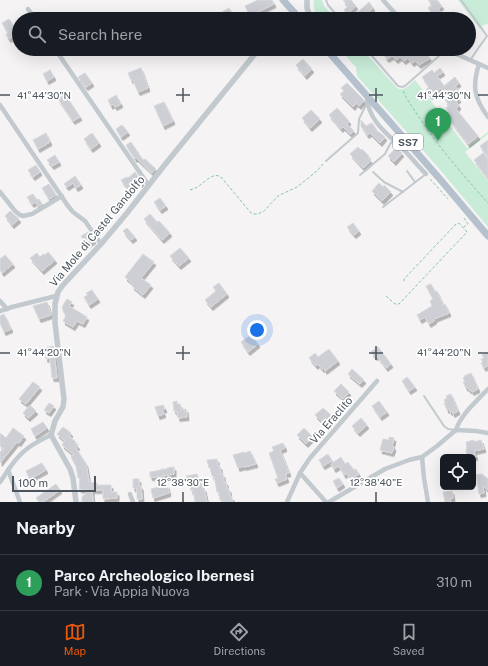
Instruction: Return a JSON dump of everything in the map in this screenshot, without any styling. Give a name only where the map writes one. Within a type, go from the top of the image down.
[{"type":"main road","points":[[283,0],[292,12]]},
{"type":"main road","name":"SS7","points":[[332,56],[488,236]]},
{"type":"street","points":[[307,0],[309,12]]},
{"type":"street","points":[[383,0],[394,12]]},
{"type":"street","points":[[60,56],[149,186]]},
{"type":"street","name":"Via Mole di Castel Gandolfo","points":[[51,435],[64,399],[55,323],[55,304],[58,292],[127,213],[253,56]]},
{"type":"street","points":[[461,56],[488,68]]},
{"type":"street","points":[[479,64],[475,78],[475,92],[488,117]]},
{"type":"street","points":[[367,95],[370,111],[380,127],[426,174]]},
{"type":"street","points":[[0,105],[72,210],[85,221],[101,244]]},
{"type":"street","points":[[0,192],[15,211],[23,216],[32,214],[62,196]]},
{"type":"street","points":[[0,311],[56,296]]},
{"type":"street","points":[[0,300],[7,309]]},
{"type":"street","name":"Via Eraclito","points":[[287,502],[300,472],[310,458],[377,381]]},
{"type":"street","points":[[300,472],[327,502],[385,469],[422,457],[456,430],[463,416],[488,389]]},
{"type":"street","points":[[456,430],[488,433]]},
{"type":"street","points":[[0,482],[16,458],[28,447],[51,435],[70,469],[74,481],[76,502]]},
{"type":"street","points":[[422,457],[428,502]]},
{"type":"street","points":[[8,470],[20,502]]},
{"type":"street","points":[[130,494],[133,502]]},
{"type":"lane","points":[[326,0],[334,12]]},
{"type":"lane","points":[[461,0],[470,12]]},
{"type":"lane","points":[[476,21],[487,36],[476,51]]},
{"type":"lane","points":[[372,56],[398,86],[402,87],[439,56]]},
{"type":"lane","points":[[470,60],[473,56]]},
{"type":"lane","points":[[326,161],[358,134],[360,115],[365,107],[368,106]]},
{"type":"lane","points":[[360,175],[385,154],[393,141]]},
{"type":"lane","points":[[407,171],[415,182]]},
{"type":"lane","points":[[373,172],[384,182],[403,192]]},
{"type":"lane","points":[[383,207],[426,174]]},
{"type":"lane","points":[[424,396],[444,426],[448,429],[456,430]]},
{"type":"path","points":[[402,87],[406,97],[435,140],[488,203]]},
{"type":"path","points":[[190,190],[213,176],[221,177],[251,213],[257,214],[263,212],[278,196],[296,187],[317,171],[326,161]]},
{"type":"path","points":[[426,174],[448,199]]},
{"type":"path","points":[[462,215],[468,224],[464,228]]},
{"type":"path","points":[[386,296],[395,304],[399,304],[467,232],[464,228],[458,223],[456,224],[404,279],[404,283]]},
{"type":"green space","points":[[314,0],[322,0],[324,6],[330,12],[316,12]]},
{"type":"green space","points":[[458,0],[488,0],[488,24],[483,25],[480,29],[476,24],[476,12],[467,12]]},
{"type":"green space","points":[[346,56],[368,56],[397,88],[402,89],[415,80],[467,148],[488,132],[488,134],[465,152],[488,181],[488,227],[436,165],[357,76],[356,67]]},
{"type":"building","points":[[258,0],[272,0],[274,4],[258,12],[248,12],[245,6]]},
{"type":"building","points":[[343,0],[351,0],[356,6],[349,12],[346,12],[344,10],[348,6]]},
{"type":"building","points":[[428,0],[437,0],[442,6],[438,9],[440,12],[431,12],[428,8],[432,5]]},
{"type":"building","points":[[369,2],[373,8],[369,11],[370,12],[358,12]]},
{"type":"building","points":[[229,8],[232,12],[222,12]]},
{"type":"building","points":[[9,19],[12,24],[12,37],[9,39],[6,35],[8,33],[2,23]]},
{"type":"building","points":[[385,56],[392,56],[387,59]]},
{"type":"building","points":[[392,56],[428,56],[430,58],[419,65],[415,61],[412,63],[408,58],[404,61],[400,57],[396,60]]},
{"type":"building","points":[[303,59],[312,69],[305,76],[296,65]]},
{"type":"building","points":[[141,68],[148,88],[138,92],[128,73]]},
{"type":"building","points":[[440,68],[443,72],[437,76],[444,86],[455,77],[459,83],[455,86],[459,91],[455,94],[459,99],[456,101],[459,106],[456,109],[478,136],[468,144],[447,115],[450,113],[446,108],[449,105],[445,100],[448,98],[441,88],[430,96],[426,90],[429,87],[422,77],[432,70],[434,73]]},
{"type":"building","points":[[50,70],[54,77],[47,81],[43,74]]},
{"type":"building","points":[[85,73],[92,83],[86,87],[78,77]]},
{"type":"building","points":[[347,83],[364,100],[359,106],[356,103],[353,107],[340,94],[344,91],[341,88]]},
{"type":"building","points":[[65,94],[80,117],[73,121],[58,99]]},
{"type":"building","points":[[116,95],[121,104],[115,107],[113,104],[111,106],[108,100]]},
{"type":"building","points":[[164,102],[173,121],[163,126],[154,106]]},
{"type":"building","points":[[337,108],[349,121],[347,124],[354,131],[350,134],[343,127],[341,129],[329,115]]},
{"type":"building","points":[[311,110],[320,119],[310,128],[302,118]]},
{"type":"building","points":[[361,120],[366,126],[372,123],[378,132],[385,137],[380,143],[370,133],[367,135],[361,126]]},
{"type":"building","points":[[122,125],[128,132],[121,137],[116,129]]},
{"type":"building","points":[[46,133],[50,142],[38,149],[33,140]]},
{"type":"building","points":[[92,133],[99,143],[91,149],[84,139]]},
{"type":"building","points":[[488,140],[488,157],[480,146]]},
{"type":"building","points":[[131,142],[143,160],[145,159],[156,169],[152,173],[136,158],[135,159],[126,145]]},
{"type":"building","points":[[358,147],[369,156],[368,157],[371,161],[363,168],[350,154]]},
{"type":"building","points":[[396,148],[402,153],[394,162],[388,156]]},
{"type":"building","points":[[483,153],[488,159],[488,178],[474,160]]},
{"type":"building","points":[[55,155],[59,162],[52,166],[47,160]]},
{"type":"building","points":[[36,165],[40,172],[33,177],[28,170]]},
{"type":"building","points":[[135,172],[142,182],[140,184],[139,182],[127,189],[121,180],[127,177],[128,178]]},
{"type":"building","points":[[75,176],[81,185],[76,188],[73,183],[67,187],[64,184]]},
{"type":"building","points":[[379,183],[383,187],[384,185],[391,192],[382,201],[372,191]]},
{"type":"building","points":[[49,184],[56,195],[49,199],[42,188]]},
{"type":"building","points":[[33,194],[42,204],[38,206],[35,202],[32,204],[27,197]]},
{"type":"building","points":[[160,198],[166,206],[160,210],[154,202]]},
{"type":"building","points":[[10,211],[19,219],[12,225],[5,216]]},
{"type":"building","points":[[150,214],[170,233],[162,240],[144,219]]},
{"type":"building","points":[[353,223],[359,231],[354,235],[347,227]]},
{"type":"building","points":[[127,228],[135,237],[131,240],[123,231]]},
{"type":"building","points":[[88,232],[94,240],[87,245],[81,236]]},
{"type":"building","points":[[180,248],[189,258],[179,266],[170,256]]},
{"type":"building","points":[[48,252],[55,260],[42,271],[30,258],[37,253],[40,257]]},
{"type":"building","points":[[143,254],[154,262],[141,278],[151,285],[143,295],[132,286],[133,284],[125,277]]},
{"type":"building","points":[[5,255],[13,264],[2,273],[0,270],[0,259]]},
{"type":"building","points":[[219,283],[227,294],[211,307],[205,300],[216,291],[213,287]]},
{"type":"building","points":[[431,284],[435,292],[437,291],[443,305],[445,304],[449,313],[434,319],[435,320],[429,324],[425,317],[420,320],[417,315],[432,306],[430,301],[433,299],[426,286]]},
{"type":"building","points":[[92,290],[98,299],[89,305],[84,297],[88,295],[86,293]]},
{"type":"building","points":[[67,299],[72,302],[69,306],[87,317],[83,324],[77,321],[73,327],[63,321],[67,314],[64,313],[62,307]]},
{"type":"building","points":[[47,302],[51,315],[39,319],[33,306]]},
{"type":"building","points":[[4,314],[11,329],[4,332],[0,323],[0,316]]},
{"type":"building","points":[[251,335],[258,344],[248,352],[241,342]]},
{"type":"building","points":[[53,346],[57,378],[52,378],[50,358],[46,359],[44,348]]},
{"type":"building","points":[[378,347],[391,364],[386,368],[377,356],[375,357],[371,352]]},
{"type":"building","points":[[329,349],[338,361],[325,371],[324,368],[322,369],[318,364],[316,366],[309,358],[315,353],[318,357]]},
{"type":"building","points":[[488,353],[488,367],[487,366],[484,368],[481,363],[483,362],[481,359],[484,358],[482,355]]},
{"type":"building","points":[[352,369],[364,380],[360,384],[348,374]]},
{"type":"building","points":[[471,373],[478,389],[472,392],[467,387],[466,388],[463,382],[465,382],[463,378],[465,377],[464,376]]},
{"type":"building","points":[[407,377],[415,387],[409,391],[402,381]]},
{"type":"building","points":[[33,382],[40,387],[26,404],[19,399]]},
{"type":"building","points":[[341,384],[349,392],[343,399],[334,391]]},
{"type":"building","points":[[451,394],[458,411],[453,414],[449,409],[447,410],[444,403],[446,403],[444,400],[447,398],[446,396]]},
{"type":"building","points":[[177,401],[177,404],[180,404],[181,410],[186,409],[187,417],[178,418],[177,411],[174,411],[173,402]]},
{"type":"building","points":[[379,401],[387,412],[380,417],[372,406]]},
{"type":"building","points":[[49,403],[54,406],[49,413],[44,410]]},
{"type":"building","points":[[30,405],[36,411],[28,418],[23,413]]},
{"type":"building","points":[[163,405],[165,409],[162,410],[164,414],[158,416],[155,407]]},
{"type":"building","points":[[323,408],[332,416],[324,424],[315,415]]},
{"type":"building","points":[[361,418],[367,425],[358,433],[352,426]]},
{"type":"building","points":[[43,422],[47,428],[35,436],[31,429]]},
{"type":"building","points":[[63,427],[71,433],[69,436],[78,446],[76,448],[86,464],[89,482],[97,483],[97,485],[111,485],[111,492],[117,492],[117,498],[103,499],[103,490],[92,490],[93,502],[82,502],[82,497],[88,490],[79,489],[80,478],[78,478],[76,466],[71,457],[74,455],[62,445],[65,441],[57,434]]},
{"type":"building","points":[[13,428],[24,436],[19,443],[17,442],[0,463],[0,452],[4,449],[0,446],[0,433],[6,438]]},
{"type":"building","points":[[304,428],[313,437],[306,444],[297,435]]},
{"type":"building","points":[[389,437],[394,438],[392,453],[380,450],[383,439],[389,440]]},
{"type":"building","points":[[481,440],[484,449],[474,451],[475,454],[467,454],[466,442]]},
{"type":"building","points":[[283,443],[285,448],[280,450],[289,473],[285,474],[287,479],[277,483],[275,479],[278,478],[269,453],[274,451],[272,447]]},
{"type":"building","points":[[250,451],[256,464],[238,468],[233,455]]},
{"type":"building","points":[[328,454],[332,461],[323,466],[319,460]]},
{"type":"building","points":[[341,457],[345,464],[348,462],[359,474],[350,479],[347,473],[344,475],[339,466],[334,469],[331,464]]},
{"type":"building","points":[[217,459],[218,467],[220,466],[221,475],[223,474],[224,482],[226,482],[227,489],[229,489],[230,497],[232,497],[232,502],[222,502],[220,500],[219,492],[217,492],[214,476],[212,476],[207,460]]},
{"type":"building","points":[[42,463],[46,470],[30,479],[26,471]]},
{"type":"building","points":[[174,467],[174,474],[162,477],[150,477],[150,472]]},
{"type":"building","points":[[197,474],[199,481],[201,480],[202,488],[204,488],[207,502],[195,502],[193,490],[191,491],[190,483],[188,484],[186,476]]},
{"type":"building","points":[[482,474],[488,479],[488,490],[483,486],[484,493],[479,494],[476,475]]},
{"type":"building","points":[[339,478],[343,484],[337,488],[333,481]]},
{"type":"building","points":[[133,479],[139,479],[142,499],[137,499],[137,488],[133,488]]},
{"type":"building","points":[[56,484],[60,490],[43,502],[39,502],[36,498]]},
{"type":"building","points":[[167,485],[169,493],[153,498],[151,489]]},
{"type":"building","points":[[452,491],[453,498],[450,499],[451,502],[445,502],[443,492]]},
{"type":"place","name":"Parco Archeologico Ibernesi","points":[[438,141]]}]
